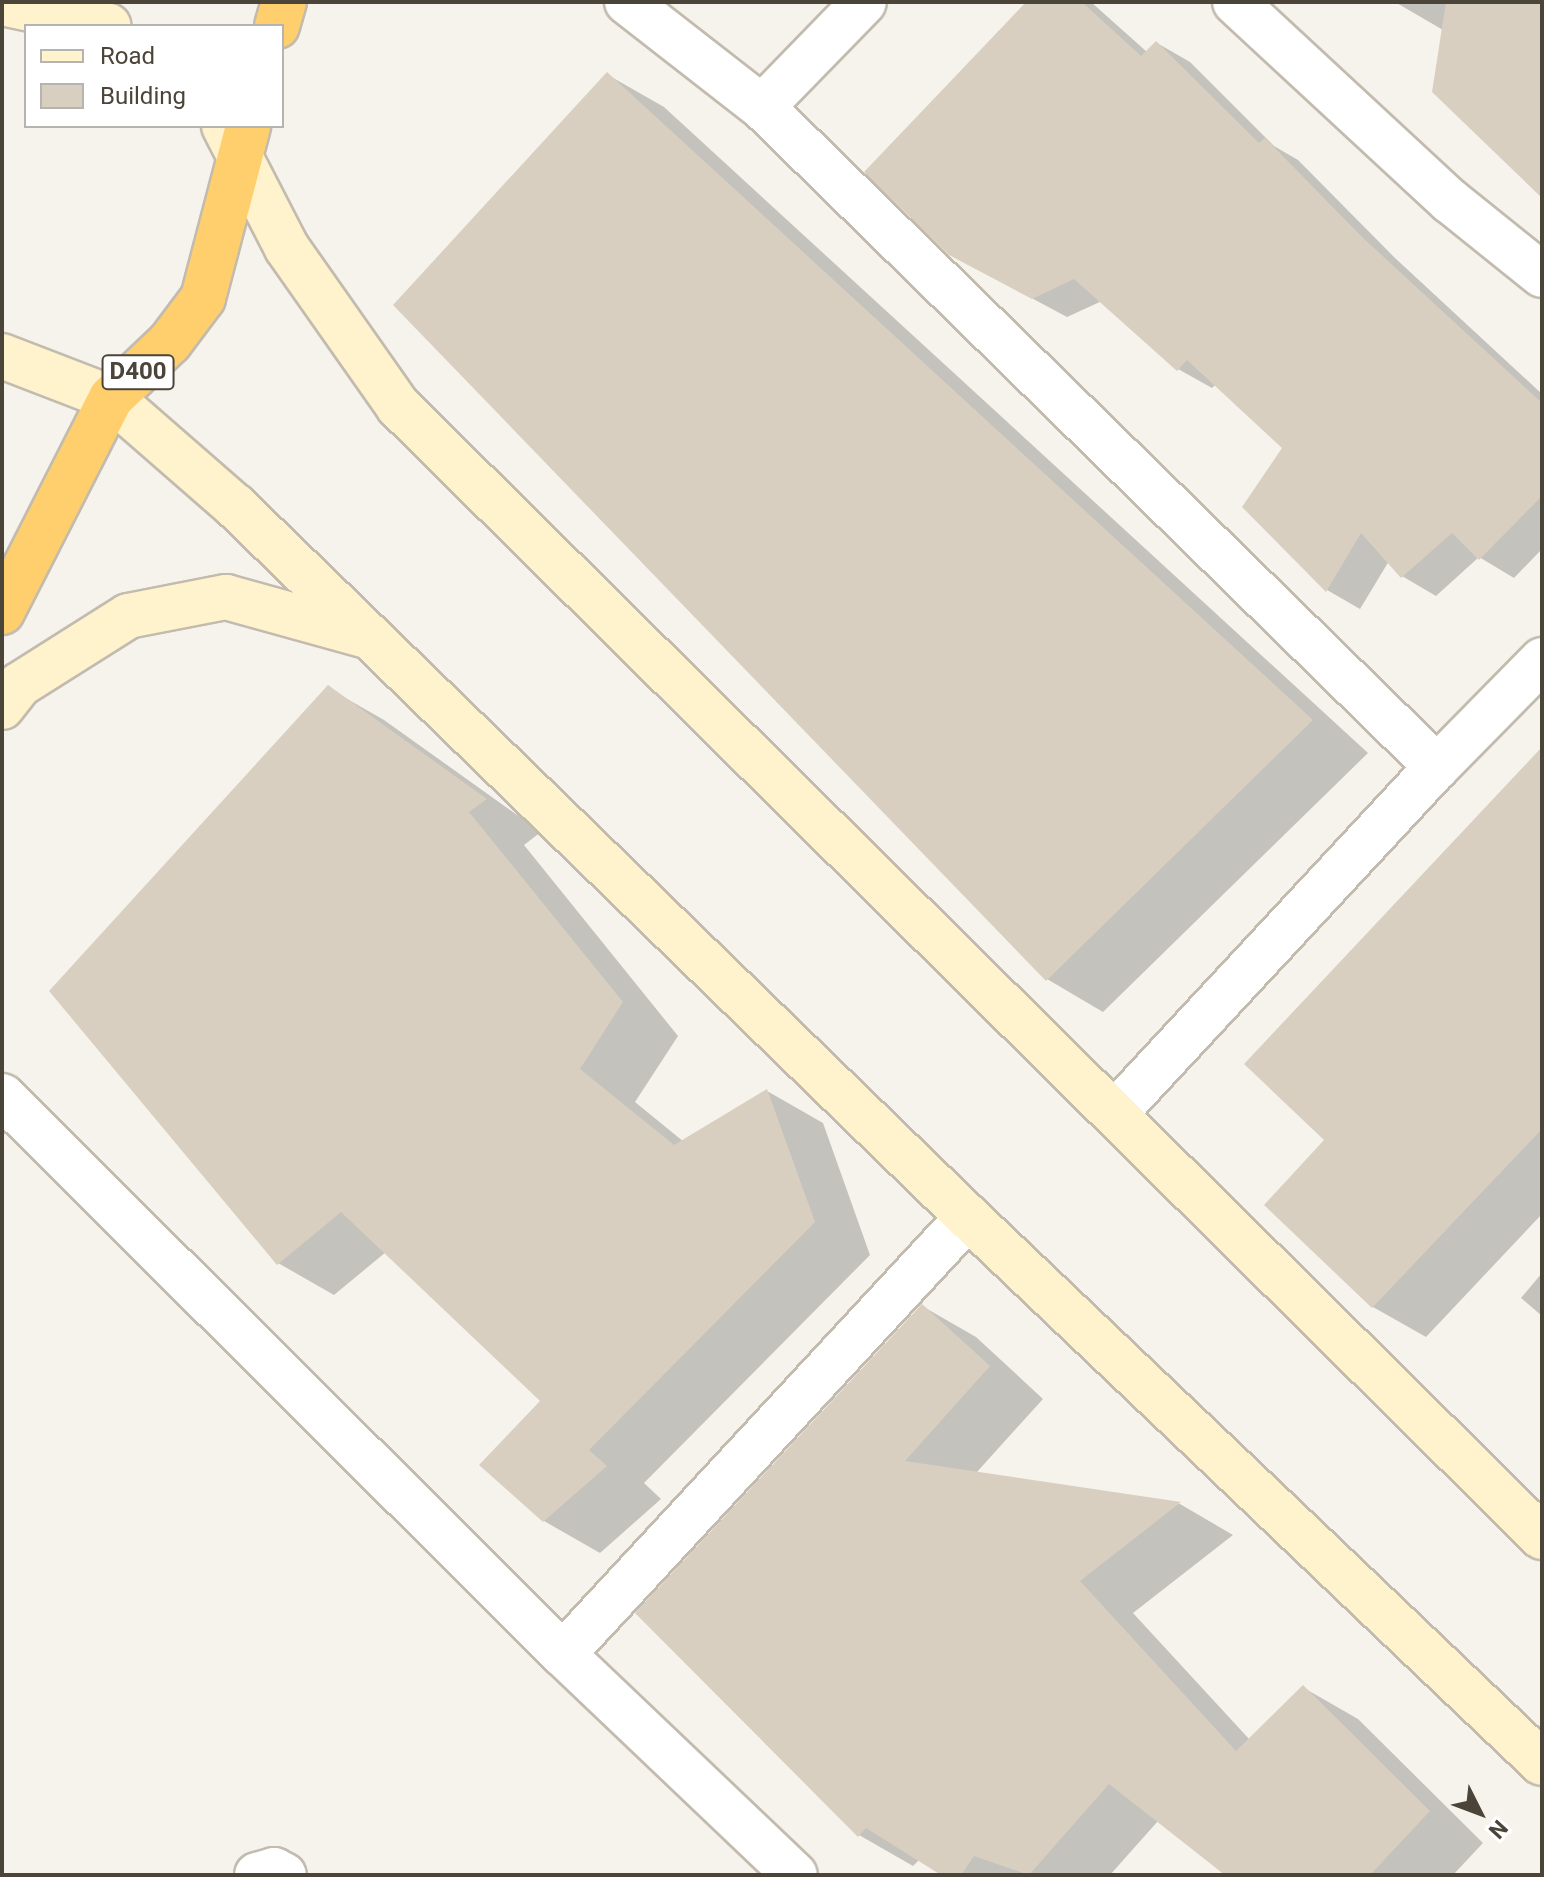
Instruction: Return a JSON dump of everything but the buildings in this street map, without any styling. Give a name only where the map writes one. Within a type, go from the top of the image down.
[{"type":"highway","points":[[278,24],[284,2]]},
{"type":"highway","name":"D400","points":[[2,612],[111,398],[170,342],[203,298],[237,135]]},
{"type":"main road","points":[[2,3],[100,24]]},
{"type":"main road","points":[[237,135],[287,248],[398,406],[1116,1112],[1542,1537]]},
{"type":"main road","points":[[2,356],[111,398],[235,506],[375,638],[968,1217],[1542,1763]]},
{"type":"main road","points":[[2,707],[19,685],[128,616],[226,597],[375,638]]},
{"type":"street","points":[[627,2],[762,107],[1437,767]]},
{"type":"street","points":[[762,107],[864,2]]},
{"type":"street","points":[[1235,2],[1450,201],[1542,275]]},
{"type":"street","points":[[1116,1112],[1437,767],[1542,660]]},
{"type":"street","points":[[2,1096],[563,1654],[795,1875]]},
{"type":"street","points":[[563,1654],[968,1217]]},
{"type":"street","points":[[257,1875],[274,1870],[284,1875]]}]
